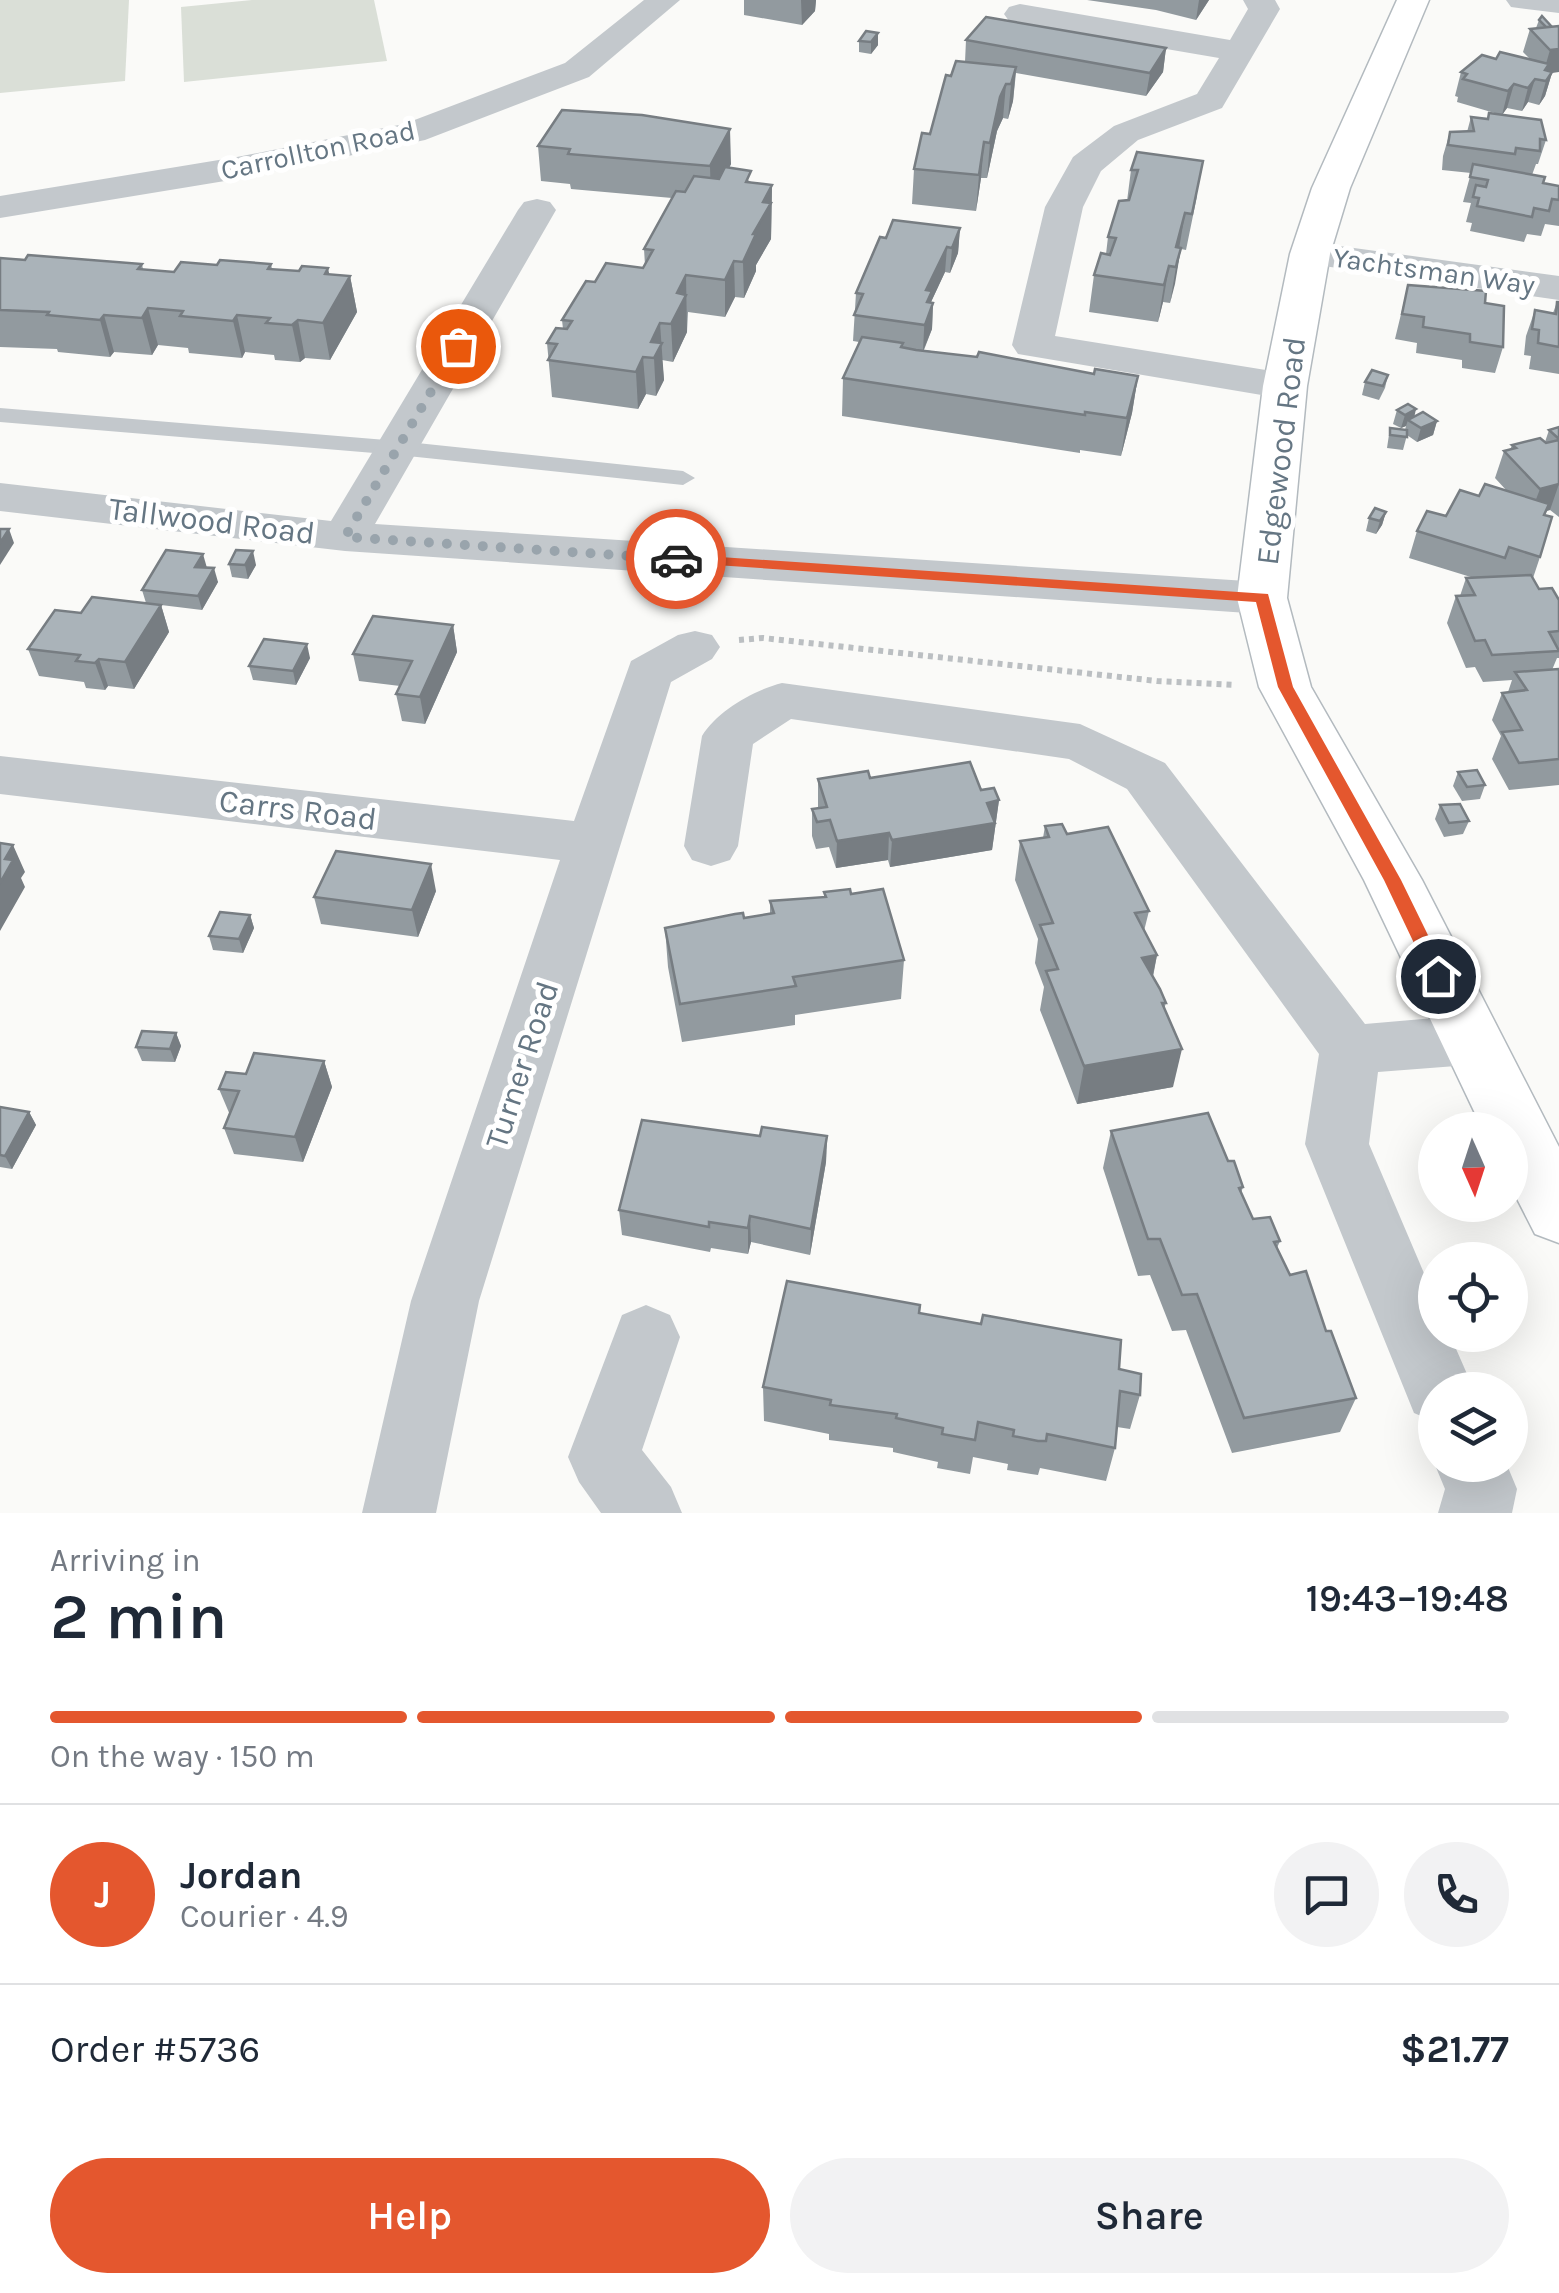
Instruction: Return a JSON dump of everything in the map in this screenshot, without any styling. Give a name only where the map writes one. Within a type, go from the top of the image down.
[{"type":"street","name":"Carrollton Road","points":[[0,207],[237,168],[413,133],[577,70],[664,0]]},
{"type":"street","points":[[1259,0],[1264,8],[1210,101],[1126,133],[1086,164],[1064,207],[1034,345],[1286,386]]},
{"type":"street","name":"Edgewood Road","points":[[1414,0],[1331,188],[1310,254],[1286,386],[1262,598],[1286,687],[1393,880],[1469,1040],[1559,1213]]},
{"type":"street","points":[[1522,0],[1559,4]]},
{"type":"street","points":[[1020,14],[1238,51]]},
{"type":"street","points":[[345,537],[538,210]]},
{"type":"street","name":"Yachtsman Way","points":[[1310,254],[1559,288]]},
{"type":"street","name":"Tallwood Road","points":[[0,496],[345,537],[1262,598]]},
{"type":"street","name":"Turner Road","points":[[399,1513],[445,1301],[649,672],[713,644]]},
{"type":"street","points":[[712,846],[728,736],[782,700],[1080,742],[1146,776],[1350,1050],[1337,1144],[1432,1372]]},
{"type":"street","name":"Carrs Road","points":[[0,775],[595,844]]},
{"type":"street","points":[[1350,1050],[1469,1040]]},
{"type":"street","points":[[644,1513],[604,1457],[646,1337]]},
{"type":"street","points":[[1475,1513],[1481,1489],[1478,1482]]},
{"type":"lane","points":[[0,415],[398,448],[683,478]]},
{"type":"path","points":[[713,644],[763,638],[1238,685]]},
{"type":"shaded area","points":[[0,0],[129,0],[125,81],[0,93]]},
{"type":"shaded area","points":[[252,0],[374,0],[387,61],[184,82],[181,7]]},
{"type":"building","points":[[986,17],[1166,48],[1150,73],[966,40]]},
{"type":"building","points":[[1559,26],[1559,49],[1550,50],[1530,29]]},
{"type":"building","points":[[866,31],[878,33],[871,42],[859,41]]},
{"type":"building","points":[[1500,52],[1549,64],[1545,70],[1552,72],[1546,81],[1535,79],[1528,88],[1514,84],[1508,91],[1463,79],[1467,74],[1461,72],[1482,55],[1496,59]]},
{"type":"building","points":[[956,61],[1016,67],[1011,84],[1006,84],[1000,97],[990,143],[984,142],[979,175],[914,169],[922,133],[930,134],[946,75],[951,76]]},
{"type":"building","points":[[562,110],[642,115],[730,129],[710,166],[568,154],[570,149],[538,146]]},
{"type":"building","points":[[1489,113],[1541,120],[1546,140],[1540,139],[1540,151],[1516,148],[1515,154],[1448,145],[1450,132],[1474,131],[1471,117],[1488,119]]},
{"type":"building","points":[[1137,152],[1203,161],[1192,214],[1185,213],[1176,247],[1181,248],[1176,267],[1169,266],[1164,285],[1094,275],[1101,253],[1110,255],[1116,238],[1108,237],[1119,201],[1129,200],[1138,170],[1131,170]]},
{"type":"building","points":[[1473,164],[1545,177],[1543,183],[1559,186],[1559,200],[1552,199],[1549,211],[1534,208],[1532,217],[1477,206],[1479,198],[1473,197],[1476,185],[1486,187],[1488,180],[1470,177]]},
{"type":"building","points":[[725,167],[751,171],[746,182],[772,185],[763,202],[771,203],[743,262],[734,261],[725,280],[686,275],[677,293],[686,295],[671,324],[660,323],[651,342],[662,343],[654,358],[643,357],[636,372],[548,360],[557,344],[547,343],[556,328],[567,329],[572,321],[562,320],[586,281],[595,282],[606,263],[643,268],[653,250],[644,249],[676,191],[685,192],[694,176],[719,179]]},
{"type":"building","points":[[893,220],[960,228],[926,290],[932,291],[927,302],[933,303],[925,325],[854,315],[863,294],[856,293],[880,237],[886,238]]},
{"type":"building","points":[[28,255],[142,264],[138,269],[174,272],[181,262],[217,265],[220,260],[271,264],[268,269],[328,268],[325,274],[350,276],[323,323],[266,323],[270,318],[237,315],[233,321],[180,316],[183,311],[148,308],[142,318],[104,315],[100,320],[0,310],[0,258],[25,260]]},
{"type":"building","points":[[1408,285],[1486,291],[1485,303],[1504,306],[1503,347],[1470,342],[1470,334],[1423,327],[1424,317],[1402,314]]},
{"type":"building","points":[[1557,302],[1559,347],[1538,343],[1539,330],[1532,329],[1535,310],[1556,314]]},
{"type":"building","points":[[862,337],[903,343],[901,347],[916,350],[977,357],[979,352],[1094,374],[1095,369],[1138,376],[1127,418],[1085,415],[843,378]]},
{"type":"building","points":[[1372,370],[1388,375],[1383,386],[1365,382]]},
{"type":"building","points":[[1408,404],[1416,409],[1405,415],[1397,410]]},
{"type":"building","points":[[1423,412],[1437,421],[1421,428],[1408,420]]},
{"type":"building","points":[[1390,428],[1407,430],[1407,437],[1390,435]]},
{"type":"building","points":[[1540,438],[1546,443],[1559,440],[1559,484],[1540,489],[1504,451]]},
{"type":"building","points":[[1485,484],[1549,504],[1544,515],[1552,517],[1540,557],[1509,547],[1505,558],[1417,531],[1427,511],[1446,516],[1460,490],[1479,496]]},
{"type":"building","points":[[1375,508],[1386,512],[1380,521],[1369,518]]},
{"type":"building","points":[[0,529],[9,529],[0,543]]},
{"type":"building","points":[[166,550],[203,554],[195,567],[214,568],[198,596],[142,590]]},
{"type":"building","points":[[236,550],[253,551],[245,565],[229,564]]},
{"type":"building","points":[[1531,575],[1539,589],[1552,588],[1559,600],[1559,631],[1549,632],[1559,651],[1492,655],[1485,640],[1475,641],[1456,596],[1475,595],[1466,578]]},
{"type":"building","points":[[92,597],[161,605],[125,662],[76,661],[80,655],[28,649],[55,610],[81,613]]},
{"type":"building","points":[[373,616],[453,625],[420,697],[396,694],[412,661],[353,654]]},
{"type":"building","points":[[264,639],[307,644],[293,671],[249,666]]},
{"type":"building","points":[[1559,669],[1559,759],[1519,763],[1502,732],[1522,730],[1502,693],[1527,690],[1515,672]]},
{"type":"building","points":[[970,762],[981,790],[994,788],[999,800],[987,803],[995,823],[892,840],[889,833],[837,841],[830,820],[817,822],[812,809],[827,807],[818,779],[868,771],[870,778]]},
{"type":"building","points":[[1477,770],[1485,785],[1467,787],[1458,772]]},
{"type":"building","points":[[1460,804],[1469,821],[1449,823],[1440,805]]},
{"type":"building","points":[[1062,824],[1067,834],[1108,827],[1149,911],[1135,913],[1157,955],[1142,958],[1160,989],[1182,1049],[1084,1066],[1046,971],[1058,969],[1040,925],[1053,923],[1020,841],[1049,837],[1045,826]]},
{"type":"building","points":[[0,843],[13,845],[5,859],[13,860],[0,883]]},
{"type":"building","points":[[336,851],[431,864],[412,910],[314,897]]},
{"type":"building","points":[[850,889],[851,894],[883,889],[904,960],[793,977],[796,986],[680,1004],[665,928],[735,914],[743,913],[744,918],[774,913],[770,901],[826,897],[824,892]]},
{"type":"building","points":[[220,912],[250,915],[239,939],[209,936]]},
{"type":"building","points":[[142,1031],[176,1033],[170,1049],[136,1047]]},
{"type":"building","points":[[254,1053],[324,1061],[295,1137],[224,1128],[239,1091],[219,1089],[226,1072],[246,1074]]},
{"type":"building","points":[[0,1107],[29,1112],[5,1156],[0,1155]]},
{"type":"building","points":[[1208,1113],[1228,1161],[1234,1161],[1243,1187],[1239,1188],[1253,1219],[1270,1217],[1280,1241],[1274,1242],[1290,1275],[1306,1271],[1326,1331],[1331,1331],[1356,1398],[1244,1418],[1197,1294],[1182,1295],[1160,1239],[1148,1239],[1111,1131]]},
{"type":"building","points":[[642,1120],[760,1136],[762,1127],[827,1136],[811,1229],[750,1216],[748,1228],[709,1222],[709,1227],[619,1210]]},
{"type":"building","points":[[787,1281],[920,1305],[919,1313],[981,1324],[983,1315],[1121,1340],[1119,1369],[1141,1374],[1140,1395],[1120,1391],[1115,1448],[1047,1434],[1046,1441],[1038,1441],[1013,1436],[1014,1430],[978,1422],[975,1440],[942,1434],[943,1428],[896,1418],[897,1414],[830,1405],[831,1400],[763,1387]]},
{"type":"way so far","points":[[458,346],[345,537],[676,559]]},
{"type":"route","points":[[676,559],[1262,598],[1286,687],[1393,880],[1438,976]]}]
